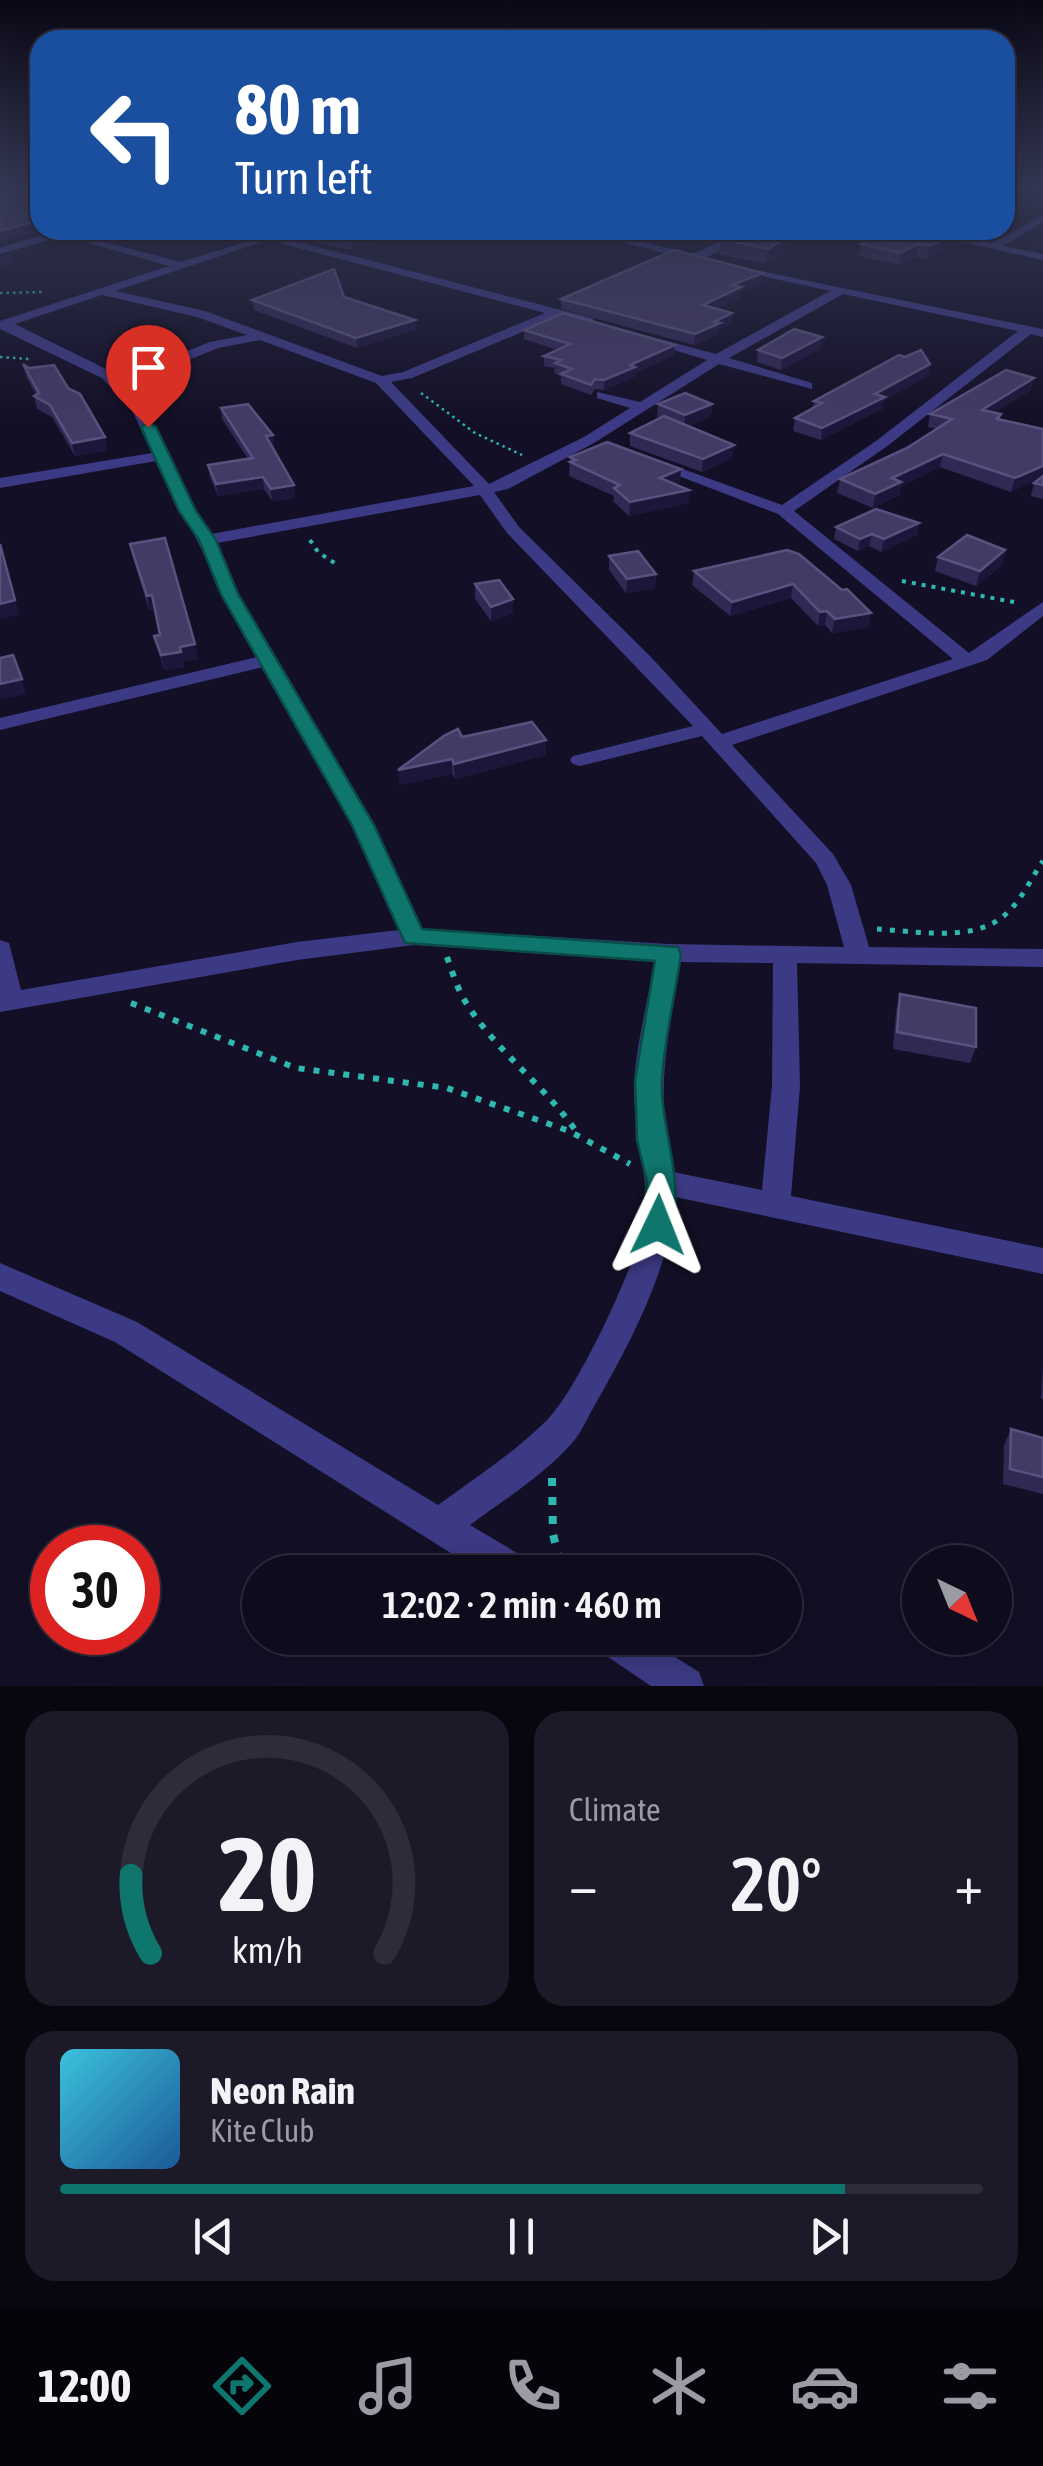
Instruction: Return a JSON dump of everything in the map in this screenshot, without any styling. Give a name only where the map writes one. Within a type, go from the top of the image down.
[{"type":"street","points":[[174,264],[179,265]]},
{"type":"street","points":[[2,325],[183,264]]},
{"type":"street","points":[[370,264],[610,327]]},
{"type":"street","points":[[719,264],[1036,332]]},
{"type":"street","points":[[207,540],[486,491],[589,440],[718,359],[842,290]]},
{"type":"street","points":[[100,291],[170,306],[264,335],[382,380],[486,491],[513,530],[713,735],[825,860],[839,886],[860,958]]},
{"type":"street","points":[[382,380],[406,375],[556,312]]},
{"type":"street","points":[[2,325],[113,380],[138,409],[188,511],[207,540],[230,594],[266,660],[293,698],[424,937]]},
{"type":"street","points":[[784,511],[1036,332]]},
{"type":"street","points":[[113,380],[214,345],[264,335]]},
{"type":"street","points":[[638,335],[807,386]]},
{"type":"street","points":[[602,395],[642,406]]},
{"type":"street","points":[[589,440],[607,446]]},
{"type":"street","points":[[0,483],[160,456]]},
{"type":"street","points":[[644,460],[784,511],[968,661]]},
{"type":"street","points":[[580,760],[713,735],[968,661],[992,650],[1042,608]]},
{"type":"street","points":[[0,724],[266,660]]},
{"type":"street","points":[[0,950],[5,1002],[336,946],[424,937],[669,954],[1043,958]]},
{"type":"street","points":[[440,1524],[552,1440],[576,1408],[604,1358],[647,1264],[658,1225],[661,1182],[652,1140],[648,1080],[669,954]]},
{"type":"street","points":[[775,1208],[786,1086],[785,956]]},
{"type":"street","points":[[661,1182],[1043,1262]]},
{"type":"street","points":[[0,1277],[126,1332],[488,1555]]},
{"type":"street","points":[[638,1655],[685,1686]]},
{"type":"path","points":[[382,380],[417,391],[484,438],[516,453],[549,461]]},
{"type":"path","points":[[305,522],[318,552],[336,564]]},
{"type":"path","points":[[862,574],[1042,608]]},
{"type":"path","points":[[853,930],[988,925],[1010,908],[1043,861]]},
{"type":"path","points":[[424,937],[452,966],[463,999],[501,1050],[560,1106],[578,1135]]},
{"type":"path","points":[[104,984],[148,1012],[296,1068],[430,1084],[578,1135],[661,1182]]},
{"type":"path","points":[[552,1440],[553,1534],[558,1555]]},
{"type":"building","points":[[642,264],[727,264],[763,273],[732,285],[741,287],[703,305],[732,313],[695,334],[561,299]]},
{"type":"building","points":[[334,269],[344,297],[415,320],[356,338],[252,300]]},
{"type":"building","points":[[563,313],[675,345],[630,365],[635,367],[604,380],[595,379],[591,385],[561,374],[572,369],[555,363],[561,360],[544,356],[570,344],[524,330]]},
{"type":"building","points":[[794,329],[822,337],[782,358],[758,350]]},
{"type":"building","points":[[921,350],[930,364],[875,394],[885,397],[822,428],[795,418],[822,403],[814,401],[899,355],[905,357]]},
{"type":"building","points":[[23,364],[29,368],[54,365],[68,388],[80,394],[105,437],[72,443],[50,405],[34,396],[39,393]]},
{"type":"building","points":[[1006,370],[1034,378],[982,410],[1001,414],[997,419],[1043,429],[1043,466],[1015,478],[943,454],[892,478],[901,482],[875,494],[840,479],[907,448],[952,419],[930,414]]},
{"type":"building","points":[[685,393],[712,404],[685,415],[658,404]]},
{"type":"building","points":[[248,404],[273,435],[266,436],[294,485],[271,489],[263,477],[216,484],[208,465],[253,458],[221,408]]},
{"type":"building","points":[[664,416],[734,445],[703,459],[630,433]]},
{"type":"building","points":[[607,442],[681,469],[660,478],[689,490],[630,502],[614,488],[620,485],[570,462],[576,460],[570,457]]},
{"type":"building","points":[[876,509],[919,523],[884,539],[872,534],[860,539],[836,527]]},
{"type":"building","points":[[967,535],[1005,550],[980,571],[938,557]]},
{"type":"building","points":[[165,538],[195,644],[180,647],[181,652],[161,655],[154,636],[160,635],[152,595],[147,596],[130,544]]},
{"type":"building","points":[[0,544],[15,600],[0,604]]},
{"type":"building","points":[[787,550],[799,554],[842,590],[847,589],[871,613],[835,619],[827,611],[820,612],[793,584],[732,602],[694,571]]},
{"type":"building","points":[[638,551],[656,574],[627,579],[609,556]]},
{"type":"building","points":[[499,580],[513,599],[491,607],[475,584]]},
{"type":"building","points":[[13,655],[22,679],[0,684],[0,658]]},
{"type":"building","points":[[532,722],[546,740],[454,764],[452,759],[398,770],[458,729],[462,737]]},
{"type":"building","points":[[900,994],[976,1008],[976,1047],[897,1032]]},
{"type":"building","points":[[1011,1429],[1043,1438],[1043,1477],[1010,1469]]},
{"type":"route","points":[[148,427],[188,511],[207,540],[230,594],[363,825],[414,937],[669,954],[648,1080],[652,1140],[661,1182],[658,1225]]}]
